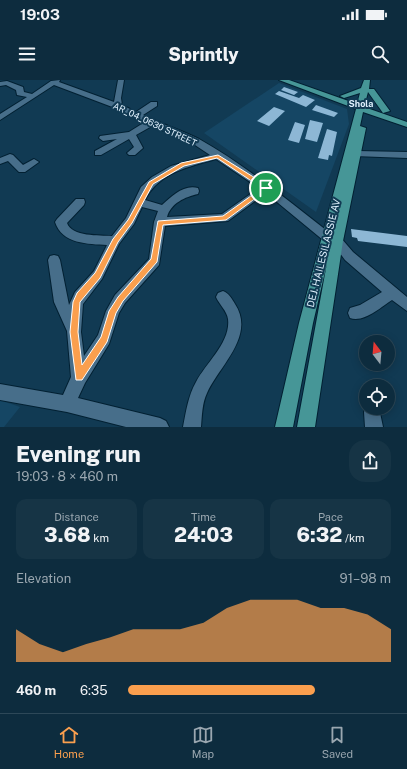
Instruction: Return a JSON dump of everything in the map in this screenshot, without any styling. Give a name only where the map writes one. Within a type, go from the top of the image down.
[{"type":"main road","points":[[282,80],[341,97],[368,90],[386,114]]},
{"type":"main road","points":[[298,80],[341,97],[363,110],[386,114],[407,125]]},
{"type":"main road","name":"DEJ. HAILESILASSIE AV","points":[[367,80],[368,90]]},
{"type":"main road","name":"DEJ. HAILESILASSIE AV","points":[[284,427],[368,90],[374,80]]},
{"type":"main road","points":[[341,97],[353,111],[363,110],[407,118]]},
{"type":"main road","name":"DEJ. HAILESILASSIE AV","points":[[306,427],[332,239],[357,154],[363,110]]},
{"type":"street","points":[[118,106],[117,98],[121,80]]},
{"type":"street","points":[[0,118],[55,81]]},
{"type":"street","name":"AR_04_0630 STREET","points":[[55,81],[118,106],[195,141],[266,188],[332,239],[349,256],[407,305]]},
{"type":"street","points":[[0,84],[7,83],[15,85],[20,88],[20,93],[32,96]]},
{"type":"street","points":[[137,115],[154,104]]},
{"type":"street","points":[[0,106],[15,108]]},
{"type":"street","points":[[98,153],[152,122]]},
{"type":"street","points":[[103,138],[116,133],[131,134]]},
{"type":"street","points":[[131,134],[139,148],[132,153]]},
{"type":"street","points":[[357,154],[407,155]]},
{"type":"street","points":[[79,377],[74,332],[76,302],[98,276],[115,241],[130,221],[151,183],[167,172],[183,164],[218,156]]},
{"type":"street","points":[[0,161],[12,158],[20,170],[34,162]]},
{"type":"street","points":[[160,222],[224,218],[266,188]]},
{"type":"street","points":[[67,404],[79,377],[104,339],[113,311],[120,299],[155,260],[160,222],[164,209],[181,194],[194,191]]},
{"type":"street","points":[[80,202],[61,222],[61,227],[66,232],[81,238],[115,241]]},
{"type":"street","points":[[140,203],[164,209]]},
{"type":"street","points":[[54,260],[61,302],[74,332]]},
{"type":"street","points":[[355,313],[363,311],[392,293]]},
{"type":"street","points":[[192,427],[197,397],[218,362],[234,329],[236,321],[223,297]]},
{"type":"street","points":[[0,392],[67,404],[160,427]]},
{"type":"shaded area","points":[[279,83],[347,109],[349,124],[316,212],[204,133]]},
{"type":"shaded area","points":[[0,400],[20,407],[4,427],[0,427]]},
{"type":"building","points":[[284,87],[298,92],[294,95],[281,90]]},
{"type":"building","points":[[279,91],[299,98],[303,95],[315,100],[306,107],[275,94]]},
{"type":"building","points":[[316,105],[338,113],[334,117],[312,110]]},
{"type":"building","points":[[274,107],[285,111],[269,126],[257,121]]},
{"type":"building","points":[[310,120],[323,123],[317,142],[305,139]]},
{"type":"building","points":[[295,122],[305,125],[299,143],[288,140]]},
{"type":"building","points":[[327,129],[337,132],[332,156],[329,155],[328,160],[318,158]]},
{"type":"building","points":[[351,229],[407,236],[407,247],[358,241],[357,238],[352,237]]},
{"type":"district","name":"Shola","points":[[361,103]]},
{"type":"route","points":[[218,156],[266,188],[224,218],[160,222],[155,260],[120,299],[113,311],[99,350],[79,377],[74,332],[76,302],[98,276],[115,241],[130,221],[145,190],[151,183],[155,179],[183,164],[218,156]]}]
